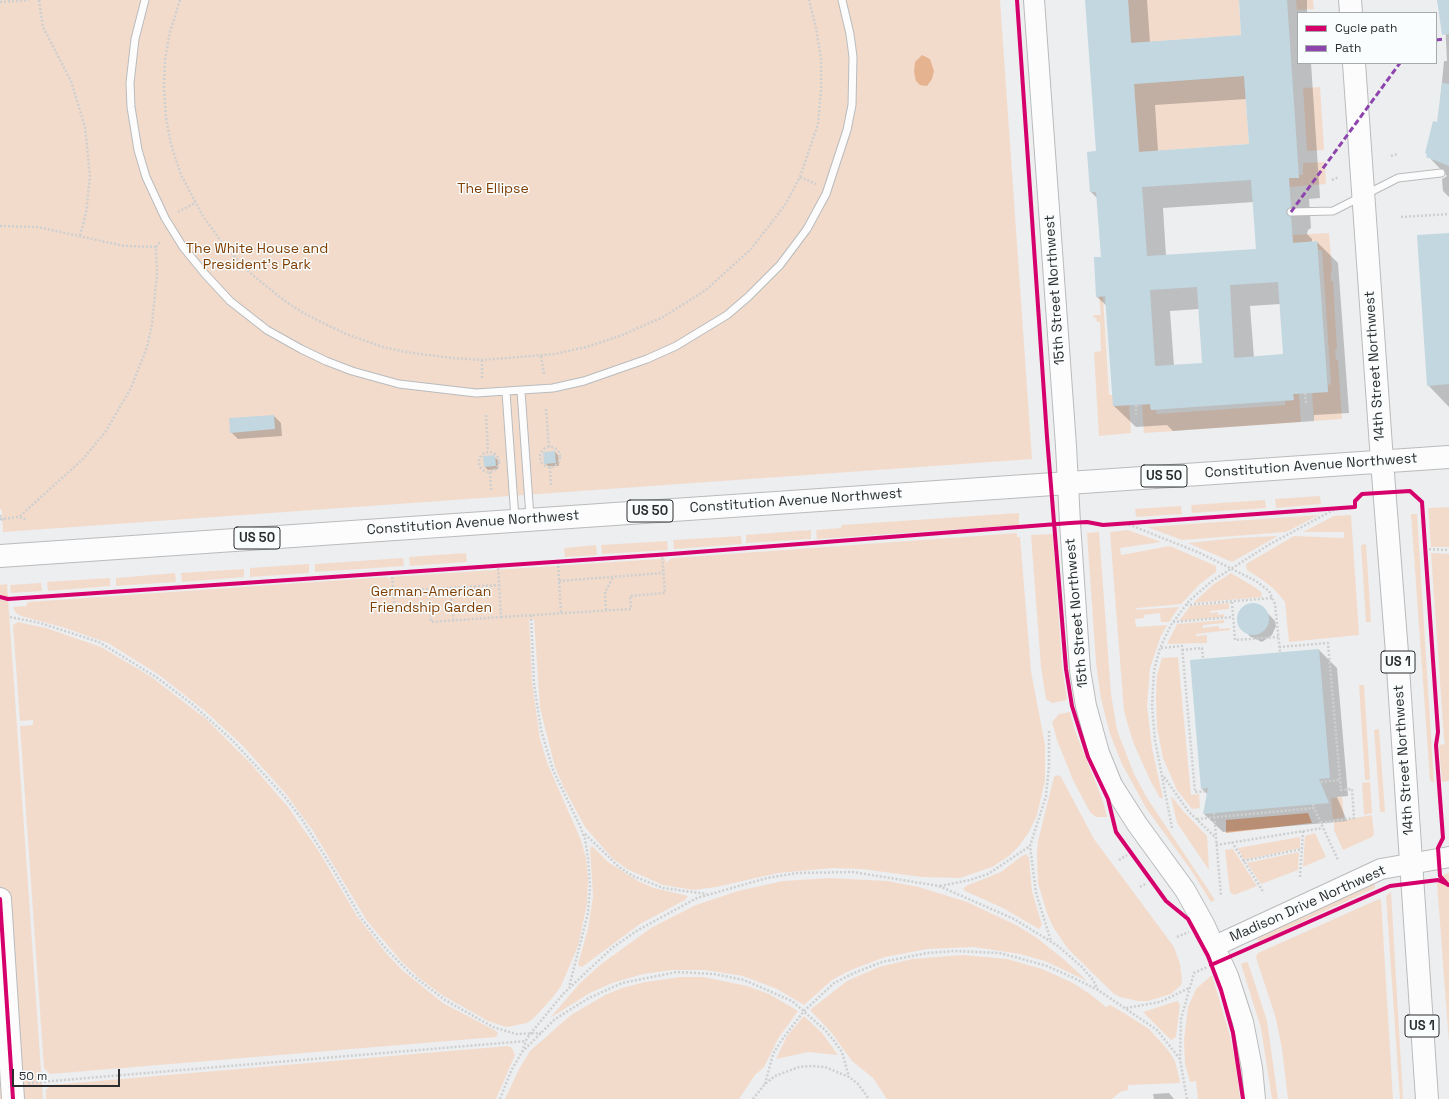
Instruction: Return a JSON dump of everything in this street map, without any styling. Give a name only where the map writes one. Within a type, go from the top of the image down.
[{"type":"main road","name":"15th Street Northwest","points":[[1034,0],[1080,670],[1094,737],[1112,785],[1137,824],[1185,890],[1212,954],[1236,998],[1243,1022],[1255,1095]]},
{"type":"main road","points":[[1350,0],[1351,12]]},
{"type":"main road","name":"14th Street Northwest","points":[[1354,64],[1427,1099]]},
{"type":"main road","name":"Constitution Avenue Northwest","points":[[0,556],[522,519],[1449,457]]},
{"type":"main road","name":"Madison Drive Northwest","points":[[1212,954],[1370,873],[1411,862],[1449,857]]},
{"type":"main road","points":[[0,899],[20,1091]]},
{"type":"lane","points":[[145,0],[134,39],[130,83],[131,107],[138,150],[155,198],[170,226],[193,260],[216,287],[253,319],[277,336],[301,349],[352,371],[399,384],[464,392],[506,392],[553,388],[614,372],[676,346],[727,314],[780,265],[807,229],[826,194],[847,130],[852,105],[853,63],[850,34],[842,0]]},
{"type":"lane","points":[[1291,212],[1333,211],[1398,178],[1441,173]]},
{"type":"lane","points":[[521,391],[522,519]]},
{"type":"lane","points":[[506,392],[522,519]]},
{"type":"path","points":[[0,2],[29,0]]},
{"type":"path","points":[[39,0],[43,26],[71,81],[85,127],[90,177],[86,213],[80,236]]},
{"type":"path","points":[[180,0],[167,48],[164,74],[164,102],[175,160],[195,203],[212,230],[238,261],[265,286],[307,315],[346,334],[383,346],[427,355],[482,360],[541,356],[586,347],[620,336],[663,317],[706,290],[741,260],[768,230],[785,205],[800,177],[815,135],[821,91],[819,42],[809,0]]},
{"type":"path","points":[[1391,156],[1397,154]]},
{"type":"path","points":[[800,177],[816,184]]},
{"type":"path","points":[[1332,180],[1339,177]]},
{"type":"path","points":[[178,212],[195,203]]},
{"type":"path","points":[[1401,217],[1449,214]]},
{"type":"path","points":[[0,226],[38,227],[124,246],[156,247]]},
{"type":"path","points":[[19,517],[83,459],[106,430],[131,388],[147,347],[152,324],[157,274],[156,247],[161,241]]},
{"type":"path","points":[[541,356],[544,374]]},
{"type":"path","points":[[482,360],[482,378]]},
{"type":"path","points":[[1305,393],[1306,403]]},
{"type":"path","points":[[1136,405],[1136,414]]},
{"type":"path","points":[[546,409],[549,447]]},
{"type":"path","points":[[486,416],[488,451]]},
{"type":"path","points":[[549,447],[541,452],[540,458],[543,464],[550,467]]},
{"type":"path","points":[[549,447],[558,451],[560,457],[557,463],[550,467]]},
{"type":"path","points":[[488,451],[495,453],[499,459],[498,466],[490,472],[484,470],[479,462],[480,456],[488,451]]},
{"type":"path","points":[[550,467],[551,485]]},
{"type":"path","points":[[490,472],[491,490]]},
{"type":"path","points":[[1172,828],[1163,775],[1155,740],[1152,706],[1154,671],[1160,648],[1173,622],[1185,606],[1212,581],[1270,544],[1337,508]]},
{"type":"path","points":[[0,515],[2,520],[19,517],[27,520]]},
{"type":"path","points":[[1125,523],[1176,542],[1256,581],[1269,591],[1275,604],[1280,652]]},
{"type":"path","points":[[1425,549],[1449,550]]},
{"type":"path","points":[[392,573],[395,612],[431,609],[432,622],[631,609],[630,596],[665,593],[662,554]]},
{"type":"path","points":[[558,562],[561,613]]},
{"type":"path","points":[[498,566],[501,617]]},
{"type":"path","points":[[559,581],[663,573]]},
{"type":"path","points":[[606,610],[605,592],[613,577]]},
{"type":"path","points":[[394,591],[499,585]]},
{"type":"path","points":[[445,588],[453,603],[453,620]]},
{"type":"path","points":[[1185,606],[1272,598]]},
{"type":"path","points":[[1232,602],[1235,640],[1278,637]]},
{"type":"path","points":[[531,615],[534,684],[541,730],[553,770],[583,832],[588,857],[590,896],[583,938],[569,988]]},
{"type":"path","points":[[10,617],[40,623],[100,642],[156,676],[192,704],[232,740],[284,796],[301,818],[361,918],[398,962],[427,988],[465,1012],[505,1032],[516,1034],[541,1033]]},
{"type":"path","points":[[1173,622],[1233,617]]},
{"type":"path","points":[[1280,648],[1328,643],[1341,790],[1352,789],[1354,818],[1321,823]]},
{"type":"path","points":[[1160,648],[1182,646],[1195,792],[1208,791]]},
{"type":"path","points":[[1182,650],[1202,648],[1203,659]]},
{"type":"path","points":[[1049,731],[1049,766],[1046,796],[1030,846],[1036,893],[1052,942]]},
{"type":"path","points":[[1163,775],[1189,812],[1216,838]]},
{"type":"path","points":[[1320,782],[1340,780]]},
{"type":"path","points":[[1313,804],[1338,860]]},
{"type":"path","points":[[1197,819],[1314,808]]},
{"type":"path","points":[[1214,813],[1221,896]]},
{"type":"path","points":[[1216,845],[1323,828]]},
{"type":"path","points":[[1300,877],[1303,831]]},
{"type":"path","points":[[583,832],[619,867],[633,876],[663,888],[709,894]]},
{"type":"path","points":[[1232,842],[1264,893]]},
{"type":"path","points":[[940,886],[970,880],[988,874],[1030,846]]},
{"type":"path","points":[[1127,847],[1134,858]]},
{"type":"path","points":[[1243,861],[1302,849]]},
{"type":"path","points":[[1119,860],[1127,855]]},
{"type":"path","points":[[500,1099],[511,1071],[522,1052],[530,1033],[569,988],[612,948],[638,930],[670,912],[709,894],[767,878],[828,872],[877,875],[940,886],[1014,919],[1052,942],[1082,967],[1093,980],[1098,990]]},
{"type":"path","points":[[1140,888],[1149,881],[1154,885]]},
{"type":"path","points":[[1177,937],[1191,931]]},
{"type":"path","points":[[765,1084],[776,1049],[804,1011],[834,983],[870,966],[913,955],[937,952],[971,951],[999,953],[1047,966],[1098,990],[1157,1030],[1180,1059]]},
{"type":"path","points":[[1212,954],[1213,970]]},
{"type":"path","points":[[1187,1099],[1180,1059],[1181,1019],[1194,973],[1208,967]]},
{"type":"path","points":[[522,1052],[541,1033],[568,1011],[608,989],[639,979],[677,972],[714,974],[744,980],[780,995],[804,1011],[835,1042],[842,1052],[849,1077]]},
{"type":"path","points":[[1125,1008],[1160,1002],[1175,996],[1190,987]]},
{"type":"path","points":[[20,1091],[526,1041]]},
{"type":"path","points":[[753,1099],[765,1084],[787,1070],[806,1066],[825,1067],[849,1077],[858,1084],[869,1099]]},
{"type":"green space","name":"The White House and President's Park","points":[[0,0],[1000,0],[1032,459],[3,532],[2,511],[0,508]]},
{"type":"green space","points":[[1128,0],[1239,0],[1241,35],[1131,43]]},
{"type":"green space","points":[[1296,0],[1313,0],[1314,9],[1297,10]]},
{"type":"green space","points":[[1244,76],[1249,144],[1139,152],[1134,84]]},
{"type":"green space","points":[[1320,87],[1324,150],[1307,151],[1303,88]]},
{"type":"green space","points":[[1325,162],[1326,184],[1289,187],[1289,178],[1299,178],[1299,175],[1303,175],[1303,163]]},
{"type":"green space","points":[[1329,233],[1332,271],[1331,281],[1333,281],[1337,349],[1335,350],[1336,360],[1338,360],[1342,419],[1314,421],[1312,393],[1328,392],[1328,385],[1331,384],[1322,250],[1318,250],[1317,241],[1293,243],[1292,235]]},
{"type":"green space","points":[[1099,297],[1103,297],[1109,395],[1113,395],[1114,406],[1129,405],[1131,433],[1099,436],[1094,352],[1101,351],[1100,322],[1097,322],[1093,315],[1101,315]]},
{"type":"green space","points":[[1293,394],[1299,394],[1301,422],[1144,433],[1142,405],[1150,404],[1151,410],[1156,410],[1157,414],[1285,405],[1285,401],[1294,400]]},
{"type":"green space","points":[[1320,496],[1321,504],[1276,508],[1275,499]]},
{"type":"green space","points":[[1265,500],[1266,508],[1192,513],[1191,505]]},
{"type":"green space","points":[[1181,506],[1182,514],[1136,517],[1135,509]]},
{"type":"green space","points":[[1449,507],[1449,547],[1431,547],[1428,508]]},
{"type":"green space","points":[[1019,513],[1019,525],[817,539],[816,530],[841,528],[842,525]]},
{"type":"green space","points":[[1411,514],[1417,514],[1434,783],[1430,780]]},
{"type":"green space","points":[[1319,515],[1286,532],[1182,540],[1147,527]]},
{"type":"green space","points":[[1351,515],[1359,635],[1289,642],[1285,602],[1275,590],[1247,570],[1246,564],[1294,536],[1344,538],[1344,532],[1303,532],[1334,516]]},
{"type":"green space","points":[[811,530],[811,539],[746,543],[746,535]]},
{"type":"green space","points":[[1128,530],[1161,542],[1120,548],[1121,555],[1170,546],[1216,566],[1216,572],[1200,584],[1181,604],[1138,608],[1134,610],[1179,607],[1169,622],[1161,622],[1160,613],[1144,615],[1144,618],[1135,619],[1136,627],[1167,625],[1160,638],[1150,668],[1147,706],[1152,748],[1163,798],[1160,798],[1150,780],[1133,742],[1124,711],[1110,532]]},
{"type":"green space","points":[[1099,532],[1111,694],[1117,730],[1134,774],[1147,798],[1215,900],[1211,902],[1191,870],[1146,808],[1122,764],[1110,734],[1101,699],[1096,663],[1087,533]]},
{"type":"green space","name":"German-American Friendship Garden","points":[[1017,533],[1017,537],[1020,537],[1031,671],[1045,745],[1045,780],[1037,815],[1029,832],[1019,846],[1009,856],[992,867],[960,878],[922,877],[862,869],[833,868],[778,873],[716,887],[694,890],[663,885],[627,869],[612,858],[585,827],[564,788],[555,767],[540,708],[534,619],[529,619],[532,682],[540,739],[548,765],[581,840],[586,858],[588,880],[587,904],[578,946],[561,986],[534,1018],[527,1023],[506,1027],[488,1021],[442,995],[419,978],[401,961],[367,921],[313,831],[286,794],[242,745],[205,711],[159,675],[108,643],[62,627],[21,616],[16,613],[13,607],[26,606],[28,602],[386,577],[390,579],[390,577],[659,559],[666,559],[666,563],[670,559],[674,558]]},
{"type":"green space","points":[[1053,534],[1062,666],[1067,700],[1052,703],[1046,699],[1041,667],[1031,535]]},
{"type":"green space","points":[[741,536],[742,544],[674,549],[673,540]]},
{"type":"green space","points":[[1278,536],[1232,562],[1188,543],[1237,538]]},
{"type":"green space","points":[[667,541],[668,550],[602,554],[601,545]]},
{"type":"green space","points":[[1366,544],[1371,622],[1366,622],[1361,545]]},
{"type":"green space","points":[[596,545],[597,555],[565,557],[564,548]]},
{"type":"green space","points":[[466,553],[467,562],[410,566],[409,557]]},
{"type":"green space","points":[[1431,553],[1449,554],[1449,781],[1442,782],[1439,745],[1445,744]]},
{"type":"green space","points":[[403,558],[404,566],[315,572],[315,564]]},
{"type":"green space","points":[[309,564],[309,573],[250,577],[250,568]]},
{"type":"green space","points":[[244,569],[244,577],[182,582],[181,573]]},
{"type":"green space","points":[[175,573],[176,582],[116,586],[116,578]]},
{"type":"green space","points":[[1231,573],[1256,588],[1261,592],[1262,597],[1193,603],[1214,584]]},
{"type":"green space","points":[[110,578],[110,586],[48,591],[47,582]]},
{"type":"green space","points":[[41,583],[42,591],[11,593],[10,585]]},
{"type":"green space","points":[[7,584],[43,1099],[0,1099],[0,585]]},
{"type":"green space","points":[[1229,603],[1229,609],[1210,611],[1210,613],[1218,612],[1218,615],[1224,614],[1224,617],[1179,621],[1190,606]]},
{"type":"green space","points":[[1224,620],[1224,623],[1203,625],[1203,628],[1219,626],[1219,629],[1230,628],[1230,630],[1196,634],[1196,636],[1207,635],[1207,643],[1167,644],[1177,624]]},
{"type":"green space","points":[[18,622],[46,628],[101,647],[150,676],[206,719],[251,764],[288,807],[318,850],[357,916],[386,953],[402,970],[443,1003],[496,1031],[498,1033],[496,1037],[50,1074],[44,1068],[20,726],[33,725],[33,720],[20,721],[13,625]]},
{"type":"green space","points":[[1178,657],[1191,795],[1199,794],[1200,808],[1192,809],[1177,790],[1163,758],[1157,728],[1157,675],[1162,658]]},
{"type":"green space","points":[[1359,685],[1364,685],[1370,780],[1365,780]]},
{"type":"green space","points":[[1070,712],[1075,731],[1103,801],[1107,817],[1096,817],[1090,812],[1073,780],[1057,740],[1052,722],[1059,714]]},
{"type":"green space","points":[[1379,729],[1385,812],[1380,812],[1374,730]]},
{"type":"green space","points":[[1057,775],[1061,777],[1094,839],[1174,947],[1180,964],[1182,979],[1181,985],[1171,994],[1148,1001],[1138,1001],[1120,997],[1113,993],[1068,949],[1053,927],[1038,883],[1037,854],[1038,841],[1054,777]]},
{"type":"green space","points":[[1370,782],[1372,813],[1364,815],[1362,783]]},
{"type":"green space","points":[[1171,797],[1207,836],[1209,870],[1177,823]]},
{"type":"green space","points":[[1342,797],[1344,818],[1333,819],[1331,798]]},
{"type":"green space","points":[[1372,815],[1374,834],[1372,837],[1343,850],[1334,830],[1334,822]]},
{"type":"green space","points":[[1315,833],[1326,857],[1303,867],[1305,836]]},
{"type":"green space","points":[[1300,837],[1300,848],[1244,860],[1238,848]]},
{"type":"green space","points":[[592,846],[608,862],[638,881],[654,888],[688,896],[685,900],[640,924],[582,967],[578,964],[588,929],[593,896],[590,848]]},
{"type":"green space","points":[[1233,849],[1257,886],[1234,895],[1230,892],[1225,850]]},
{"type":"green space","points":[[1299,852],[1298,870],[1261,884],[1247,863]]},
{"type":"green space","points":[[1026,854],[1029,858],[1032,891],[1042,925],[1039,929],[1003,908],[963,889],[966,886],[1001,872]]},
{"type":"green space","points":[[1449,873],[1449,1044],[1437,883],[1440,876]]},
{"type":"green space","points":[[830,878],[887,881],[919,887],[967,902],[1016,925],[1037,938],[1067,962],[1087,981],[1045,961],[1020,954],[974,947],[927,949],[885,957],[851,970],[832,980],[804,1005],[777,989],[743,976],[705,970],[672,970],[643,974],[612,983],[590,993],[550,1018],[580,983],[600,965],[651,928],[696,905],[738,891],[783,881]]},
{"type":"green space","points":[[1375,881],[1375,888],[1260,941],[1257,940],[1255,936]]},
{"type":"green space","points":[[1391,892],[1403,1099],[1400,1099],[1386,896]]},
{"type":"green space","points":[[1379,899],[1381,900],[1393,1099],[1288,1099],[1282,1049],[1276,1019],[1256,957],[1258,953]]},
{"type":"green space","points":[[963,955],[1007,959],[1042,969],[1073,983],[1106,1007],[1110,1005],[1124,1013],[1149,1029],[1168,1050],[1175,1061],[1180,1081],[1179,1083],[1128,1085],[1128,1090],[1120,1092],[1112,1099],[887,1099],[873,1078],[852,1061],[831,1032],[810,1010],[847,981],[879,967],[912,959]]},
{"type":"green space","points":[[1246,962],[1248,963],[1267,1021],[1278,1099],[1272,1099],[1261,1028],[1241,964]]},
{"type":"green space","points":[[1212,975],[1230,1036],[1236,1065],[1240,1099],[1198,1099],[1196,1081],[1190,1082],[1185,1064],[1184,1040],[1188,1007],[1196,989]]},
{"type":"green space","points":[[681,977],[703,977],[747,986],[769,994],[798,1011],[779,1037],[764,1067],[755,1075],[739,1099],[505,1099],[519,1069],[530,1051],[571,1015],[605,995],[622,988],[645,982]]},
{"type":"green space","points":[[1177,1001],[1180,1005],[1176,1037],[1171,1040],[1143,1012]]},
{"type":"green space","points":[[804,1016],[822,1033],[838,1055],[808,1052],[776,1059],[787,1036]]},
{"type":"green space","points":[[508,1046],[512,1048],[515,1055],[496,1099],[46,1099],[46,1090],[51,1085]]},
{"type":"shaded area","points":[[922,55],[930,59],[934,71],[932,79],[927,86],[920,85],[916,81],[914,72],[915,62]]},
{"type":"shaded area","points":[[1308,813],[1312,823],[1226,833],[1226,820]]},
{"type":"building","points":[[1085,0],[1128,0],[1131,43],[1241,35],[1239,0],[1287,0],[1299,178],[1289,178],[1291,207],[1287,209],[1286,213],[1291,217],[1293,243],[1317,241],[1328,392],[1293,394],[1294,400],[1151,410],[1150,404],[1113,406],[1105,296],[1096,297],[1094,257],[1101,257],[1096,192],[1090,192],[1087,152],[1096,151]],"holes":[[[1244,76],[1249,144],[1139,152],[1134,84]],[[1251,180],[1256,249],[1147,256],[1142,187]],[[1278,282],[1283,354],[1234,358],[1230,285]],[[1197,287],[1202,363],[1155,366],[1150,290]]]},
{"type":"building","points":[[1437,0],[1449,0],[1449,34],[1442,35]]},
{"type":"building","points":[[1442,83],[1449,84],[1449,166],[1426,157],[1427,154],[1425,153],[1433,121],[1437,122]]},
{"type":"building","points":[[1449,233],[1449,384],[1427,386],[1417,235]]},
{"type":"building","points":[[274,415],[275,429],[230,433],[229,418]]},
{"type":"building","points":[[555,451],[556,463],[544,464],[543,452]]},
{"type":"building","points":[[495,455],[496,466],[484,467],[483,456]]},
{"type":"building","points":[[1253,603],[1259,604],[1266,610],[1269,619],[1268,625],[1262,632],[1253,635],[1247,634],[1240,628],[1237,619],[1238,613],[1244,606]]},
{"type":"building","points":[[1319,649],[1330,778],[1319,779],[1329,803],[1203,814],[1208,788],[1201,789],[1190,660]]},
{"type":"marked path","points":[[1437,40],[1445,39]]},
{"type":"marked path","points":[[1291,212],[1399,64]]},
{"type":"cycle path","points":[[1017,0],[1047,437],[1066,669],[1072,706],[1088,757],[1108,799],[1116,832],[1166,901],[1188,919],[1208,956],[1221,990],[1233,1033],[1243,1099]]},
{"type":"cycle path","points":[[0,597],[8,599],[671,554],[1070,523],[1087,522],[1103,525],[1355,507],[1355,501],[1362,494],[1410,491],[1422,502],[1438,732],[1436,745],[1443,838],[1438,848],[1440,876],[1448,885]]},
{"type":"cycle path","points":[[1211,965],[1390,886],[1438,880],[1447,884]]},
{"type":"cycle path","points":[[0,899],[13,1099]]},
{"type":"park label","name":"The Ellipse","points":[[493,189]]}]
